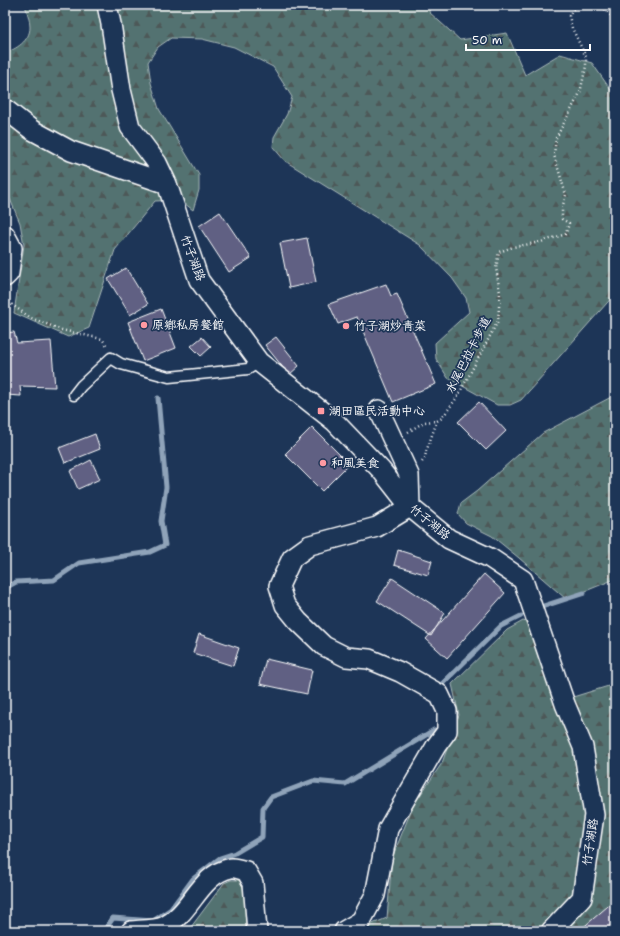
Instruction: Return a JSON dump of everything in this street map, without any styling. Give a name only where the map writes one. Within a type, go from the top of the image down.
[{"type":"street","name":"竹子湖路","points":[[107,5],[121,90],[130,126],[157,163],[167,184],[199,280],[259,362],[334,421],[381,470],[410,507],[449,539],[490,558],[523,580],[565,704],[583,747],[594,815],[582,898],[551,931]]},
{"type":"street","points":[[5,109],[32,130],[70,151],[167,184]]},
{"type":"street","points":[[5,235],[12,248],[9,273],[5,276]]},
{"type":"street","points":[[344,931],[361,921],[375,895],[388,829],[447,731],[447,711],[439,694],[400,672],[369,659],[346,657],[324,646],[298,621],[285,605],[279,586],[292,558],[310,545],[377,527],[410,507],[410,475],[379,410]]},
{"type":"street","points":[[131,931],[164,927],[180,915],[203,886],[218,873],[232,867],[246,871],[253,884],[257,931]]},
{"type":"lane","points":[[74,395],[81,386],[111,358],[121,364],[169,377],[248,369],[259,362]]},
{"type":"path","name":"水尾巴拉卡步道","points":[[437,421],[442,418],[458,396],[498,321],[500,293],[496,268],[499,252],[513,247],[541,242],[566,234],[569,223],[562,219],[562,208],[566,195],[554,155],[556,138],[580,93],[586,66],[586,57],[572,28],[569,16],[572,10],[580,5]]},
{"type":"path","points":[[598,5],[602,6],[615,20]]},
{"type":"path","points":[[5,300],[31,318],[62,330],[102,339],[110,349],[111,358]]},
{"type":"path","points":[[395,442],[409,430],[424,422],[437,421],[425,458],[410,475]]},
{"type":"green space","points":[[25,5],[430,5],[429,12],[460,40],[507,33],[525,75],[560,54],[592,63],[615,96],[615,294],[521,400],[510,405],[497,405],[448,378],[436,359],[435,343],[469,312],[466,298],[452,278],[420,245],[285,161],[273,147],[274,137],[287,114],[292,97],[273,67],[234,47],[202,39],[171,38],[158,47],[148,62],[151,83],[159,109],[199,175],[199,190],[193,210],[180,200],[155,201],[115,250],[89,328],[68,337],[14,313],[24,245],[20,223],[10,199],[5,194],[5,53],[18,47],[28,36],[30,24]]},
{"type":"green space","points":[[615,395],[615,579],[566,599],[492,536],[466,523],[458,514],[461,503],[477,491],[543,433]]},
{"type":"green space","points":[[523,621],[530,623],[548,681],[573,697],[615,684],[615,931],[355,931],[387,918],[392,858],[413,806],[442,763],[459,715],[452,684],[507,630]]},
{"type":"green space","points":[[231,880],[239,880],[246,897],[246,931],[188,931],[224,883]]},
{"type":"building","points":[[220,212],[251,258],[229,272],[199,226]]},
{"type":"building","points":[[307,238],[316,282],[289,288],[280,243]]},
{"type":"building","points":[[126,268],[148,304],[130,315],[108,279]]},
{"type":"building","points":[[386,284],[391,296],[397,294],[436,384],[393,402],[357,317],[338,324],[329,304]]},
{"type":"building","points":[[161,309],[176,348],[143,361],[128,322]]},
{"type":"building","points":[[14,332],[17,343],[51,341],[55,387],[20,386],[21,396],[5,395],[5,333]]},
{"type":"building","points":[[202,337],[211,347],[201,356],[191,346]]},
{"type":"building","points":[[276,337],[299,366],[289,375],[265,345]]},
{"type":"building","points":[[479,402],[506,431],[486,450],[458,422]]},
{"type":"building","points":[[312,427],[349,464],[322,491],[285,454]]},
{"type":"building","points":[[95,434],[100,449],[65,463],[59,448]]},
{"type":"building","points":[[91,460],[100,479],[78,489],[70,471]]},
{"type":"building","points":[[398,550],[432,561],[428,575],[394,565]]},
{"type":"building","points":[[484,574],[505,593],[447,658],[426,639]]},
{"type":"building","points":[[392,578],[445,613],[431,636],[377,601]]},
{"type":"building","points":[[199,634],[239,648],[233,666],[193,653]]},
{"type":"building","points":[[266,659],[312,670],[307,694],[260,684]]},
{"type":"building","points":[[615,900],[615,931],[579,931]]},
{"type":"waterway","points":[[5,588],[16,582],[54,580],[79,563],[150,552],[165,545],[161,521],[166,487],[158,398]]},
{"type":"waterway","points":[[544,606],[584,593]]},
{"type":"waterway","points":[[441,685],[501,626],[521,616]]},
{"type":"waterway","points":[[104,931],[113,918],[153,921],[171,909],[193,879],[220,858],[235,853],[262,837],[263,808],[271,797],[313,781],[345,784],[434,730]]},
{"type":"place","name":"原鄉私房餐館","points":[[144,325]]},
{"type":"place","name":"竹子湖炒青菜","points":[[346,326]]},
{"type":"place","name":"湖田區民活動中心","points":[[321,411]]},
{"type":"place","name":"和風美食","points":[[323,463]]}]
